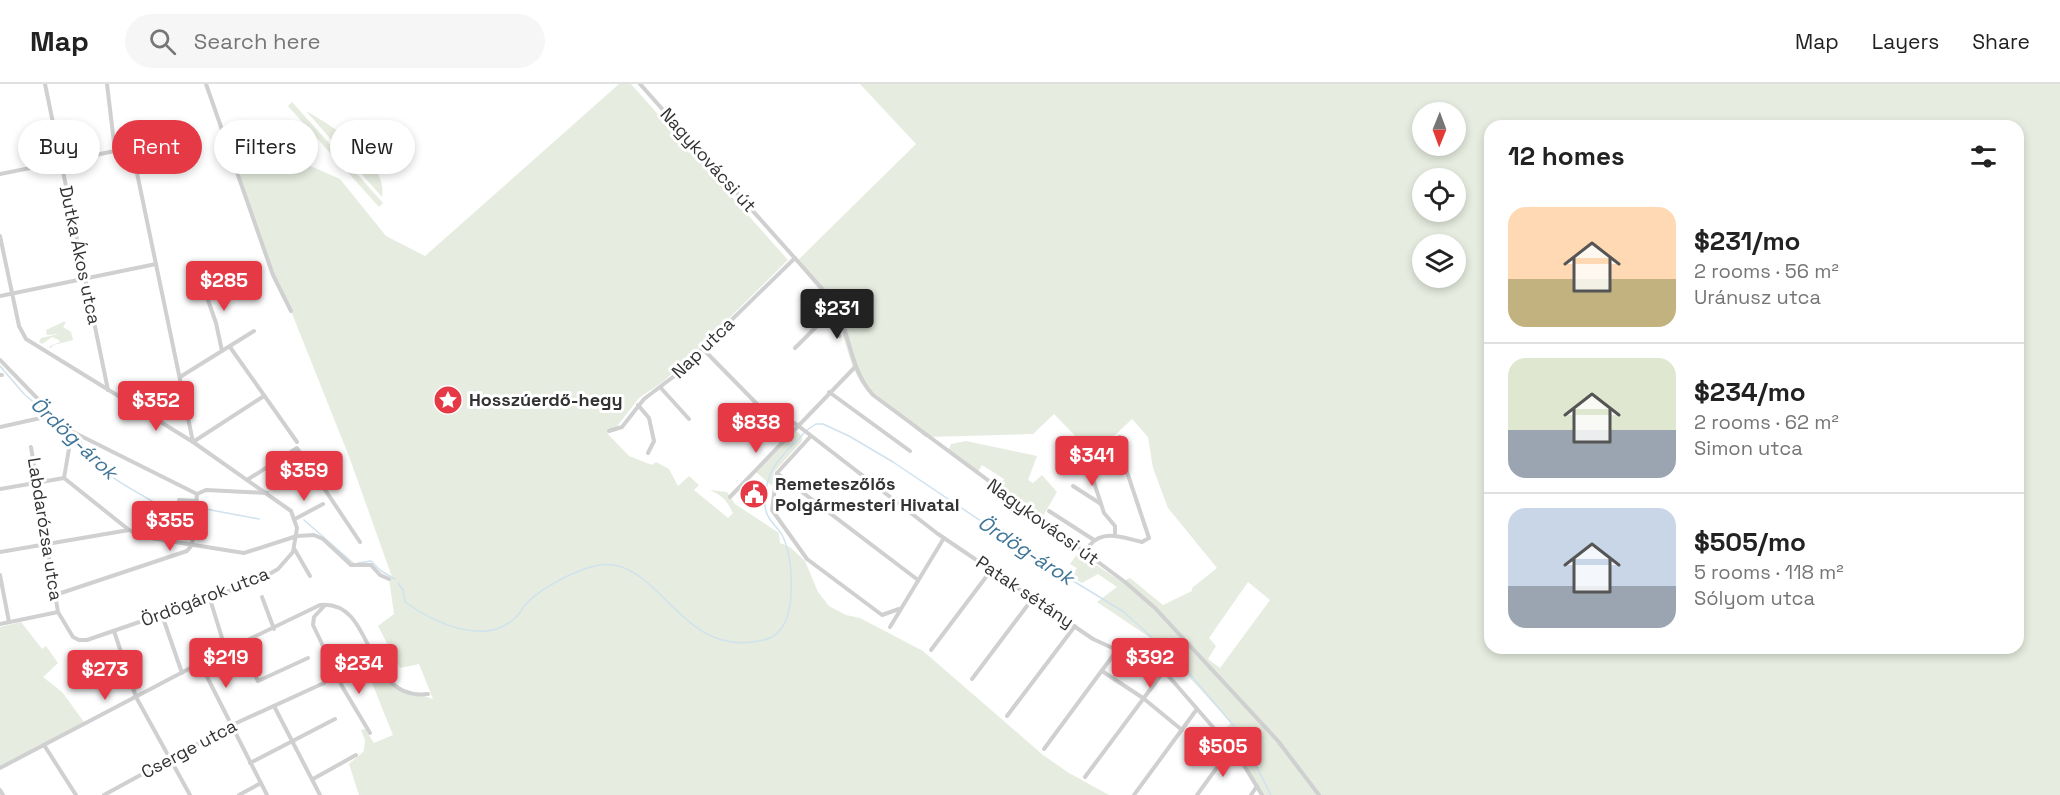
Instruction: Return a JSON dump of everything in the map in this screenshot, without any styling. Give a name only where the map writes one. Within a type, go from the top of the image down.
[{"type":"street","name":"Dutka Ákos utca","points":[[45,84],[52,120]]},
{"type":"street","points":[[100,154],[115,151],[107,84]]},
{"type":"street","points":[[206,84],[273,276],[291,311]]},
{"type":"street","name":"Nagykovácsi út","points":[[640,84],[836,307],[862,382],[873,395],[1125,582],[1155,608],[1278,741],[1319,795]]},
{"type":"street","points":[[0,174],[18,170]]},
{"type":"street","name":"Dutka Ákos utca","points":[[63,174],[108,390]]},
{"type":"street","points":[[137,174],[193,442]]},
{"type":"street","points":[[0,236],[19,326],[26,339],[193,442],[285,505],[295,519],[323,504]]},
{"type":"street","name":"Nap utca","points":[[609,431],[620,429],[638,405],[703,349],[795,258]]},
{"type":"street","points":[[0,296],[156,264]]},
{"type":"street","points":[[201,280],[216,323],[222,351]]},
{"type":"street","points":[[809,292],[818,297],[831,311],[839,336]]},
{"type":"street","points":[[795,348],[836,307]]},
{"type":"street","points":[[180,377],[254,331]]},
{"type":"street","points":[[230,347],[297,442]]},
{"type":"street","name":"Patak sétány","points":[[703,349],[758,405],[798,427],[944,538],[1096,641],[1164,671],[1231,748],[1262,795]]},
{"type":"street","points":[[0,360],[67,429],[197,494]]},
{"type":"street","points":[[730,497],[798,427],[828,392],[856,366]]},
{"type":"street","points":[[660,387],[689,419]]},
{"type":"street","points":[[828,392],[910,451]]},
{"type":"street","points":[[193,442],[264,396]]},
{"type":"street","points":[[638,405],[649,418],[654,441],[648,453]]},
{"type":"street","points":[[0,427],[45,417]]},
{"type":"street","points":[[810,437],[777,473],[771,504],[774,513],[809,561],[882,615],[899,609]]},
{"type":"street","points":[[1090,545],[1094,540],[1115,536],[1142,542],[1149,538],[1116,441],[1119,437],[1122,438],[1124,463]]},
{"type":"street","points":[[64,478],[70,443]]},
{"type":"street","name":"Labdarózsa utca","points":[[31,447],[58,612]]},
{"type":"street","points":[[248,480],[297,448],[360,542]]},
{"type":"street","points":[[1089,467],[1105,514],[1115,526],[1115,536]]},
{"type":"street","points":[[777,473],[918,580]]},
{"type":"street","points":[[0,489],[64,478],[129,530],[144,537],[244,553],[297,536],[318,536],[351,565],[369,565],[389,579]]},
{"type":"street","points":[[1073,486],[1102,504]]},
{"type":"street","points":[[197,494],[206,490],[268,493]]},
{"type":"street","points":[[56,595],[187,551],[192,545],[198,503],[197,494]]},
{"type":"street","points":[[178,500],[198,503]]},
{"type":"street","points":[[1049,511],[1094,540]]},
{"type":"street","name":"Ördögárok utca","points":[[58,612],[73,637],[79,640],[114,631],[210,599],[268,576],[287,560],[294,549],[297,536],[295,519]]},
{"type":"street","points":[[0,552],[129,530]]},
{"type":"street","points":[[890,627],[944,538]]},
{"type":"street","points":[[294,549],[310,576]]},
{"type":"street","points":[[931,650],[992,569]]},
{"type":"street","points":[[0,575],[9,622]]},
{"type":"street","points":[[262,597],[274,629]]},
{"type":"street","points":[[972,679],[1033,597]]},
{"type":"street","points":[[210,599],[226,651]]},
{"type":"street","points":[[326,604],[314,617],[313,625],[339,680],[370,733]]},
{"type":"street","points":[[0,768],[200,663],[326,604],[343,610],[356,620],[379,669],[394,684],[415,696],[428,694]]},
{"type":"street","points":[[0,624],[58,612]]},
{"type":"street","points":[[162,615],[182,673]]},
{"type":"street","points":[[1007,716],[1074,626]]},
{"type":"street","points":[[114,631],[136,697],[190,795]]},
{"type":"street","points":[[240,645],[258,681],[308,658]]},
{"type":"street","points":[[1085,777],[1164,671],[1189,645]]},
{"type":"street","points":[[1044,749],[1117,650]]},
{"type":"street","points":[[200,663],[267,795]]},
{"type":"street","points":[[1102,671],[1143,698],[1182,730]]},
{"type":"street","name":"Cserge utca","points":[[104,795],[232,725],[324,683]]},
{"type":"street","points":[[274,706],[320,795]]},
{"type":"street","points":[[1134,795],[1197,709]]},
{"type":"street","points":[[250,763],[335,719]]},
{"type":"street","points":[[44,745],[76,795]]},
{"type":"street","points":[[1197,795],[1231,748]]},
{"type":"street","points":[[313,779],[356,756]]},
{"type":"street","points":[[239,795],[261,783]]},
{"type":"street","points":[[1251,795],[1257,785]]},
{"type":"street","points":[[0,790],[3,795]]},
{"type":"shaded area","points":[[619,84],[631,84],[788,260],[664,381],[639,398],[614,430],[607,433],[629,456],[652,465],[656,462],[669,469],[678,486],[689,476],[699,485],[694,490],[728,518],[733,513],[729,505],[710,490],[727,492],[735,504],[779,533],[780,543],[790,547],[805,561],[818,592],[829,606],[846,615],[860,618],[923,651],[1043,755],[1069,773],[1109,795],[359,795],[349,764],[364,751],[365,740],[361,730],[365,729],[374,743],[393,735],[370,678],[380,672],[405,690],[433,699],[419,664],[400,668],[378,626],[394,614],[389,579],[392,577],[350,459],[291,311],[280,291],[238,174],[318,174],[318,169],[340,179],[386,236],[425,256]]},
{"type":"shaded area","points":[[860,84],[2060,84],[2060,795],[1262,795],[1239,752],[1220,733],[1231,723],[1158,643],[1097,602],[1117,587],[1098,574],[1082,583],[1071,577],[1077,568],[1070,564],[1078,553],[1122,582],[1130,578],[1163,605],[1192,591],[1192,588],[1217,568],[1168,508],[1153,468],[1148,437],[1132,419],[1094,455],[1054,414],[1033,434],[925,437],[861,383],[853,368],[834,307],[796,262],[916,144]],"holes":[[[1248,582],[1270,600],[1220,668],[1208,659],[1216,646],[1209,638]]]},
{"type":"shaded area","points":[[292,102],[308,120],[301,120],[288,106]]},
{"type":"shaded area","points":[[306,111],[330,126],[330,138],[318,125],[318,120],[314,120]]},
{"type":"shaded area","points":[[318,131],[330,144],[330,153],[318,139]]},
{"type":"shaded area","points":[[349,174],[357,174],[383,203],[379,207]]},
{"type":"shaded area","points":[[362,174],[378,174],[382,184],[382,197]]},
{"type":"shaded area","points":[[66,322],[63,327],[71,332],[73,340],[54,345],[49,349],[50,346],[60,342],[59,340],[52,337],[42,344],[39,342],[41,338],[59,334],[47,335],[46,330]]},
{"type":"shaded area","points":[[796,431],[802,436],[802,441],[774,472],[772,486],[756,472]]},
{"type":"shaded area","points":[[966,441],[1037,456],[1028,480],[1033,483],[1042,475],[1057,492],[1043,516],[1001,486],[1004,479],[982,465],[978,472],[948,452],[951,444]]},
{"type":"shaded area","points":[[21,622],[42,649],[46,646],[58,663],[43,677],[62,692],[84,722],[0,767],[0,627]]},
{"type":"waterway","name":"Ördög-árok","points":[[0,366],[24,394],[45,412],[61,433],[77,436],[95,463],[131,489],[169,511],[182,507],[195,507],[259,519]]},
{"type":"waterway","name":"Ördög-árok","points":[[807,430],[816,424],[823,424],[849,436],[893,462],[1039,560],[1124,612],[1182,665],[1239,732],[1271,795]]},
{"type":"waterway","name":"Ördög-árok","points":[[398,583],[403,590],[405,602],[431,618],[461,629],[491,630],[505,625],[518,615],[530,600],[557,581],[592,567],[614,565],[631,571],[647,582],[692,624],[709,635],[729,642],[768,639],[780,630],[789,611],[791,571],[786,546],[766,511],[766,488],[776,464],[804,433]]},
{"type":"waterway","name":"Ördög-árok","points":[[304,520],[353,563]]},
{"type":"waterway","name":"Ördög-árok","points":[[358,563],[371,561],[381,571],[395,579]]},
{"type":"place","name":"Hosszúerdő-hegy","points":[[448,400]]},
{"type":"place","name":"Remeteszőlős Polgármesteri Hivatal","points":[[754,494]]}]
